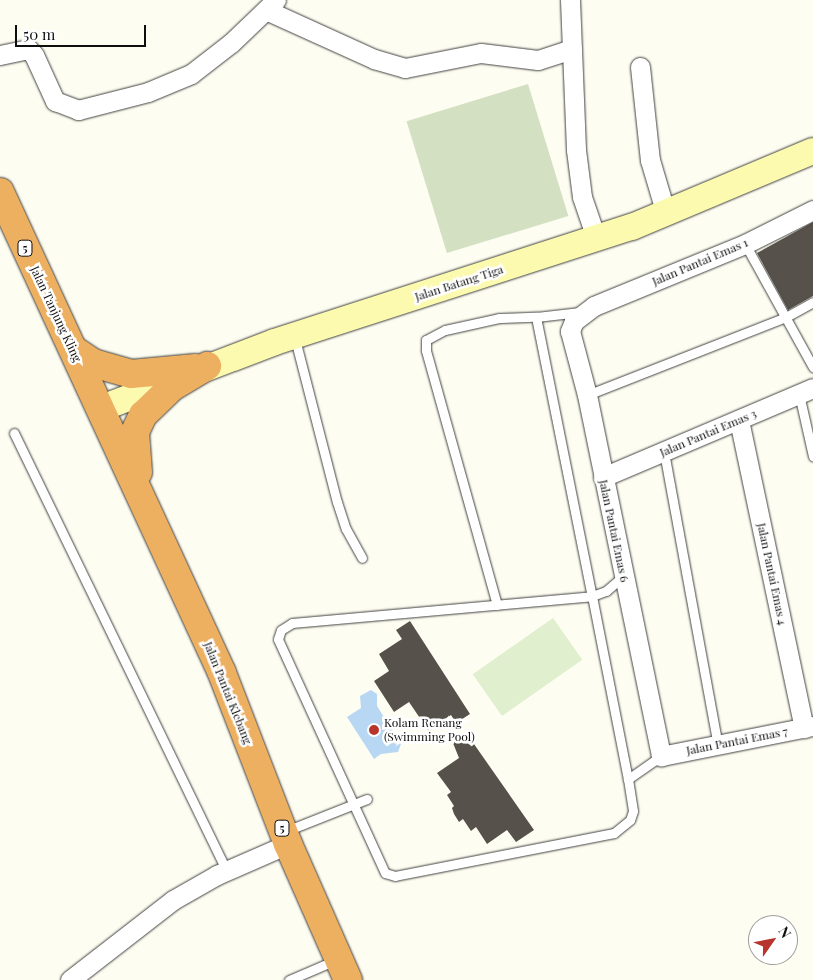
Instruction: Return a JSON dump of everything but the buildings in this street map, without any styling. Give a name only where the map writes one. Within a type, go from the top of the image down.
[{"type":"highway","name":"Jalan Tanjung Kling","points":[[0,192],[51,304],[102,408]]},
{"type":"highway","points":[[72,347],[93,363],[131,374],[207,366]]},
{"type":"highway","points":[[153,522],[138,471],[135,432],[143,415],[153,402],[207,366]]},
{"type":"highway","name":"Jalan Pantai Klebang","points":[[102,408],[222,673],[286,838],[343,969]]},
{"type":"main road","name":"Jalan Batang Tiga","points":[[102,408],[207,366],[666,214],[813,151]]},
{"type":"street","points":[[570,0],[579,178],[582,197],[596,238]]},
{"type":"street","points":[[0,55],[28,49],[34,55],[55,101],[78,110],[148,92],[191,74],[232,44],[271,5],[374,59],[405,68],[481,53],[538,60],[572,49]]},
{"type":"street","points":[[640,68],[650,160],[666,214]]},
{"type":"street","name":"Jalan Pantai Emas 1","points":[[585,312],[746,244],[813,210]]},
{"type":"street","name":"Jalan Pantai Emas 6","points":[[585,312],[574,321],[570,331],[587,395],[661,756]]},
{"type":"street","name":"Jalan Pantai Emas 3","points":[[603,477],[806,391]]},
{"type":"street","name":"Jalan Pantai Emas 4","points":[[739,420],[808,727]]},
{"type":"street","name":"Jalan Pantai Emas 7","points":[[661,756],[808,727]]},
{"type":"street","points":[[70,980],[173,900],[286,838]]},
{"type":"lane","points":[[746,244],[813,367]]},
{"type":"lane","points":[[587,395],[786,317],[813,302]]},
{"type":"lane","points":[[497,605],[426,340],[444,330],[499,318],[536,317],[585,312]]},
{"type":"lane","points":[[536,317],[592,596],[628,779],[633,811],[624,828],[614,833],[395,876],[385,873],[278,639],[282,630],[292,623],[592,596],[606,591],[623,576]]},
{"type":"lane","points":[[295,336],[337,502],[346,529],[362,558]]},
{"type":"lane","points":[[806,391],[813,456]]},
{"type":"lane","points":[[14,433],[222,872]]},
{"type":"lane","points":[[664,452],[718,745]]},
{"type":"lane","points":[[628,779],[661,756]]},
{"type":"lane","points":[[286,838],[367,799]]},
{"type":"lane","points":[[290,980],[343,969]]},
{"type":"green space","points":[[528,84],[568,216],[447,253],[407,121]]},
{"type":"green space","points":[[553,618],[582,660],[502,716],[473,674]]},
{"type":"water","name":"Kolam Renang (Swimming Pool)","points":[[371,690],[377,694],[377,706],[401,744],[398,752],[381,754],[374,759],[347,717],[361,708],[360,696]]},
{"type":"place","name":"Kolam Renang (Swimming Pool)","points":[[374,730]]}]
